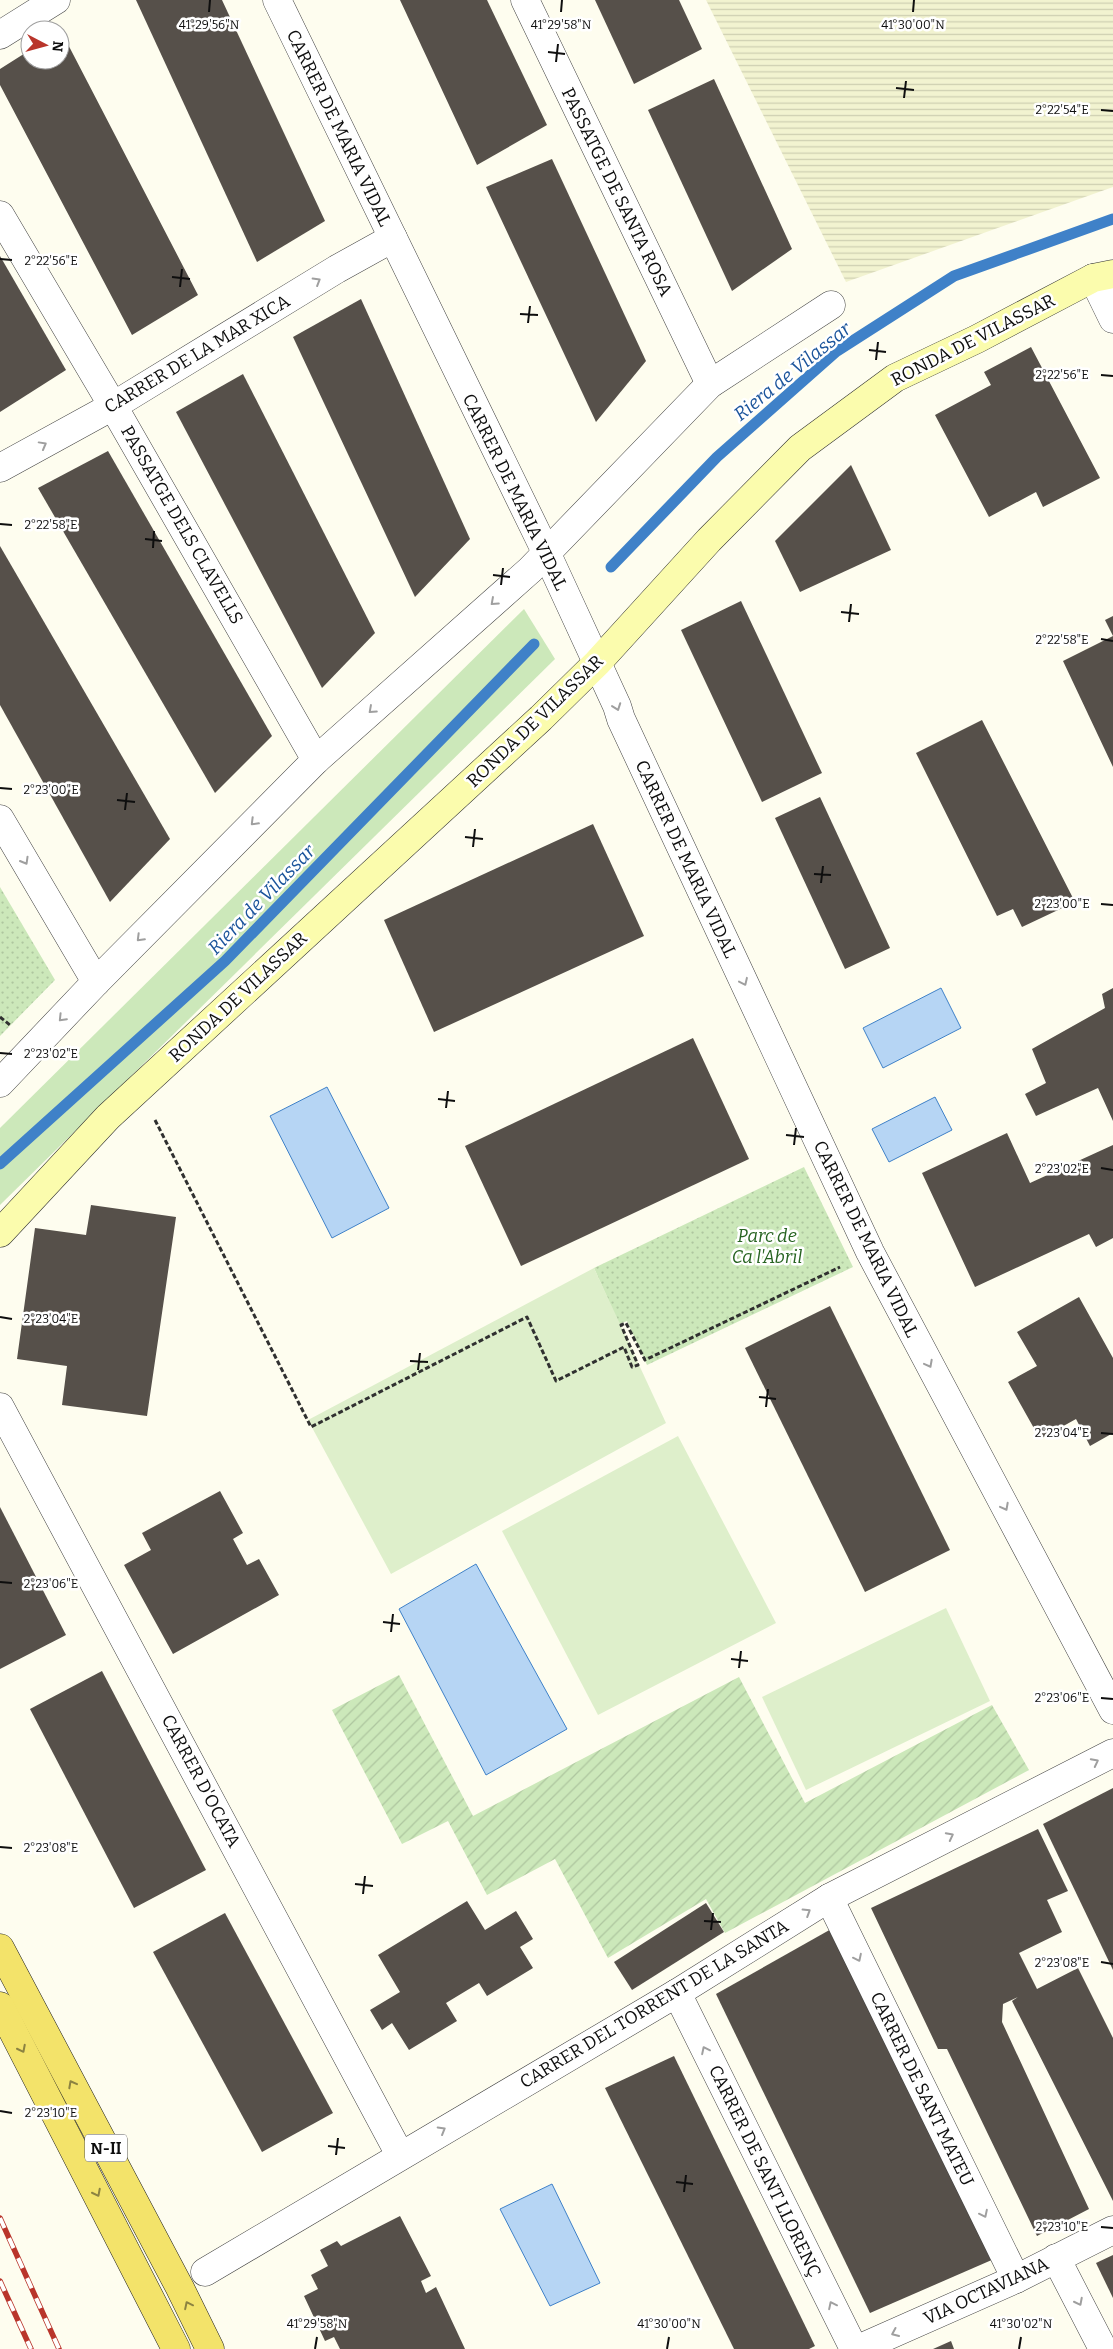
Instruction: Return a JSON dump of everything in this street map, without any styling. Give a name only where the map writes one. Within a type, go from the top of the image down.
[{"type":"main road","name":"N-II","points":[[0,1948],[180,2288],[210,2349]]},
{"type":"main road","name":"N-II","points":[[0,2006],[176,2349]]},
{"type":"street","points":[[0,35],[56,0]]},
{"type":"street","name":"CARRER DE MARIA VIDAL","points":[[277,0],[546,552],[625,728],[870,1252],[1113,1710]]},
{"type":"street","name":"PASSATGE DE SANTA ROSA","points":[[525,0],[710,384]]},
{"type":"street","name":"PASSATGE DELS CLAVELLS","points":[[0,215],[113,406],[316,760]]},
{"type":"street","name":"CARRER DE LA MAR XICA","points":[[0,468],[113,406],[337,268],[393,238]]},
{"type":"street","points":[[1103,276],[1113,319]]},
{"type":"street","name":"RONDA DE VILASSAR","points":[[0,1233],[108,1116],[534,724],[597,663],[709,540],[800,448],[895,378],[978,339],[1103,276]]},
{"type":"street","points":[[0,1083],[96,982],[316,760],[519,580],[710,384],[832,305]]},
{"type":"street","points":[[0,819],[96,982]]},
{"type":"street","name":"CARRER D'OCATA","points":[[0,1408],[400,2155]]},
{"type":"street","name":"CARRER DEL TORRENT DE LA SANTA","points":[[205,2272],[677,1993],[829,1898],[1113,1753]]},
{"type":"street","name":"CARRER DE SANT MATEU","points":[[829,1898],[1016,2279]]},
{"type":"street","name":"CARRER DE SANT LLORENÇ","points":[[677,1993],[854,2349]]},
{"type":"street","name":"VIA OCTAVIANA","points":[[858,2349],[1016,2279],[1113,2230]]},
{"type":"street","points":[[1056,2258],[1103,2349]]},
{"type":"path","points":[[138,1088],[311,1427],[527,1317],[556,1381],[624,1348],[632,1367],[638,1365],[621,1325],[626,1322],[645,1360],[870,1252]]},
{"type":"green space","points":[[706,0],[1113,0],[1113,187],[846,282]]},
{"type":"green space","points":[[524,609],[555,659],[0,1205],[0,1128]]},
{"type":"green space","points":[[0,887],[55,980],[0,1036]]},
{"type":"green space","name":"Parc de Ca l'Abril","points":[[804,1167],[853,1267],[647,1365],[627,1321],[619,1324],[594,1268]]},
{"type":"green space","points":[[594,1268],[666,1423],[391,1574],[308,1420]]},
{"type":"green space","points":[[678,1436],[776,1623],[598,1715],[502,1531]]},
{"type":"green space","points":[[946,1608],[990,1701],[806,1790],[762,1697]]},
{"type":"green space","points":[[399,1675],[473,1816],[739,1677],[805,1803],[992,1705],[1029,1770],[725,1933],[706,1899],[608,1958],[555,1859],[487,1895],[448,1821],[402,1844],[332,1710]]},
{"type":"water","points":[[941,988],[961,1028],[883,1068],[863,1028]]},
{"type":"water","points":[[327,1087],[389,1208],[332,1238],[270,1116]]},
{"type":"water","points":[[935,1097],[952,1130],[889,1162],[872,1129]]},
{"type":"water","points":[[476,1564],[567,1729],[486,1775],[399,1609]]},
{"type":"water","points":[[552,2184],[600,2283],[550,2306],[500,2209]]},
{"type":"building","points":[[136,0],[222,0],[325,221],[257,262]]},
{"type":"building","points":[[400,0],[487,0],[547,125],[477,165]]},
{"type":"building","points":[[595,0],[679,0],[702,49],[634,84]]},
{"type":"building","points":[[70,48],[198,295],[132,335],[0,85],[0,69],[20,56],[20,70],[70,70]]},
{"type":"building","points":[[714,79],[792,249],[732,291],[648,110]]},
{"type":"building","points":[[552,159],[646,361],[596,422],[486,187]]},
{"type":"building","points":[[0,256],[66,370],[0,412]]},
{"type":"building","points":[[361,299],[470,539],[415,597],[293,337]]},
{"type":"building","points":[[1031,347],[1100,478],[1043,507],[1036,492],[989,517],[935,415],[991,385],[984,372]]},
{"type":"building","points":[[243,374],[375,633],[322,688],[176,412]]},
{"type":"building","points":[[108,451],[272,736],[215,793],[38,488]]},
{"type":"building","points":[[851,465],[891,550],[800,592],[775,541]]},
{"type":"building","points":[[0,546],[170,839],[110,902],[0,705]]},
{"type":"building","points":[[741,601],[822,773],[762,802],[681,630]]},
{"type":"building","points":[[1113,616],[1113,636],[1105,620]]},
{"type":"building","points":[[1113,636],[1113,767],[1063,661]]},
{"type":"building","points":[[982,720],[1075,902],[1022,927],[1013,909],[997,916],[916,753]]},
{"type":"building","points":[[820,797],[890,948],[845,969],[775,818]]},
{"type":"building","points":[[593,824],[644,936],[434,1032],[384,920]]},
{"type":"building","points":[[1113,988],[1113,1121],[1098,1088],[1036,1116],[1025,1094],[1046,1083],[1032,1049],[1105,1008],[1102,994]]},
{"type":"building","points":[[693,1038],[749,1159],[521,1266],[465,1146]]},
{"type":"building","points":[[1007,1133],[1030,1183],[1113,1145],[1113,1238],[1096,1247],[1089,1234],[975,1287],[922,1173]]},
{"type":"building","points":[[91,1205],[176,1217],[147,1416],[62,1405],[67,1366],[17,1359],[35,1228],[86,1235]]},
{"type":"building","points":[[1079,1297],[1113,1358],[1113,1433],[1090,1446],[1076,1419],[1040,1439],[1008,1382],[1037,1366],[1017,1332]]},
{"type":"building","points":[[830,1306],[950,1550],[865,1592],[745,1348]]},
{"type":"building","points":[[220,1491],[243,1533],[233,1539],[247,1565],[259,1559],[279,1595],[173,1654],[124,1565],[151,1550],[142,1533]]},
{"type":"building","points":[[0,1507],[66,1635],[0,1669]]},
{"type":"building","points":[[102,1671],[206,1870],[134,1908],[30,1709]]},
{"type":"building","points":[[1113,1788],[1113,1970],[1043,1824]]},
{"type":"building","points":[[1038,1829],[1068,1891],[1047,1900],[1062,1932],[1019,1953],[1037,1989],[1078,1968],[1113,2038],[1113,2201],[1012,2001],[1018,1997],[1003,2004],[1002,2022],[1089,2209],[1037,2236],[947,2049],[938,2049],[871,1908]]},
{"type":"building","points":[[467,1901],[485,1930],[516,1911],[533,1939],[520,1947],[533,1968],[487,1996],[479,1983],[446,2003],[457,2021],[409,2050],[392,2023],[382,2030],[370,2010],[400,1992],[378,1955]]},
{"type":"building","points":[[706,1903],[724,1932],[632,1990],[614,1962]]},
{"type":"building","points":[[225,1913],[333,2113],[262,2152],[153,1952]]},
{"type":"building","points":[[833,1928],[994,2259],[870,2313],[716,1994]]},
{"type":"building","points":[[674,2056],[815,2346],[809,2349],[734,2349],[605,2088]]},
{"type":"building","points":[[400,2216],[431,2276],[421,2281],[426,2293],[436,2287],[465,2349],[340,2349],[334,2337],[325,2341],[304,2296],[318,2289],[311,2275],[328,2266],[320,2250],[337,2241],[341,2246]]},
{"type":"building","points":[[1113,2255],[1113,2298],[1096,2263]]},
{"type":"building","points":[[951,2341],[954,2349],[933,2349]]},
{"type":"waterway","name":"Riera de Vilassar","points":[[611,567],[717,457],[837,351],[954,276],[1113,219]]},
{"type":"waterway","name":"Riera de Vilassar","points":[[0,1164],[225,961],[534,644]]},
{"type":"railway","points":[[0,2218],[59,2349]]},
{"type":"railway","points":[[0,2281],[31,2349]]}]
